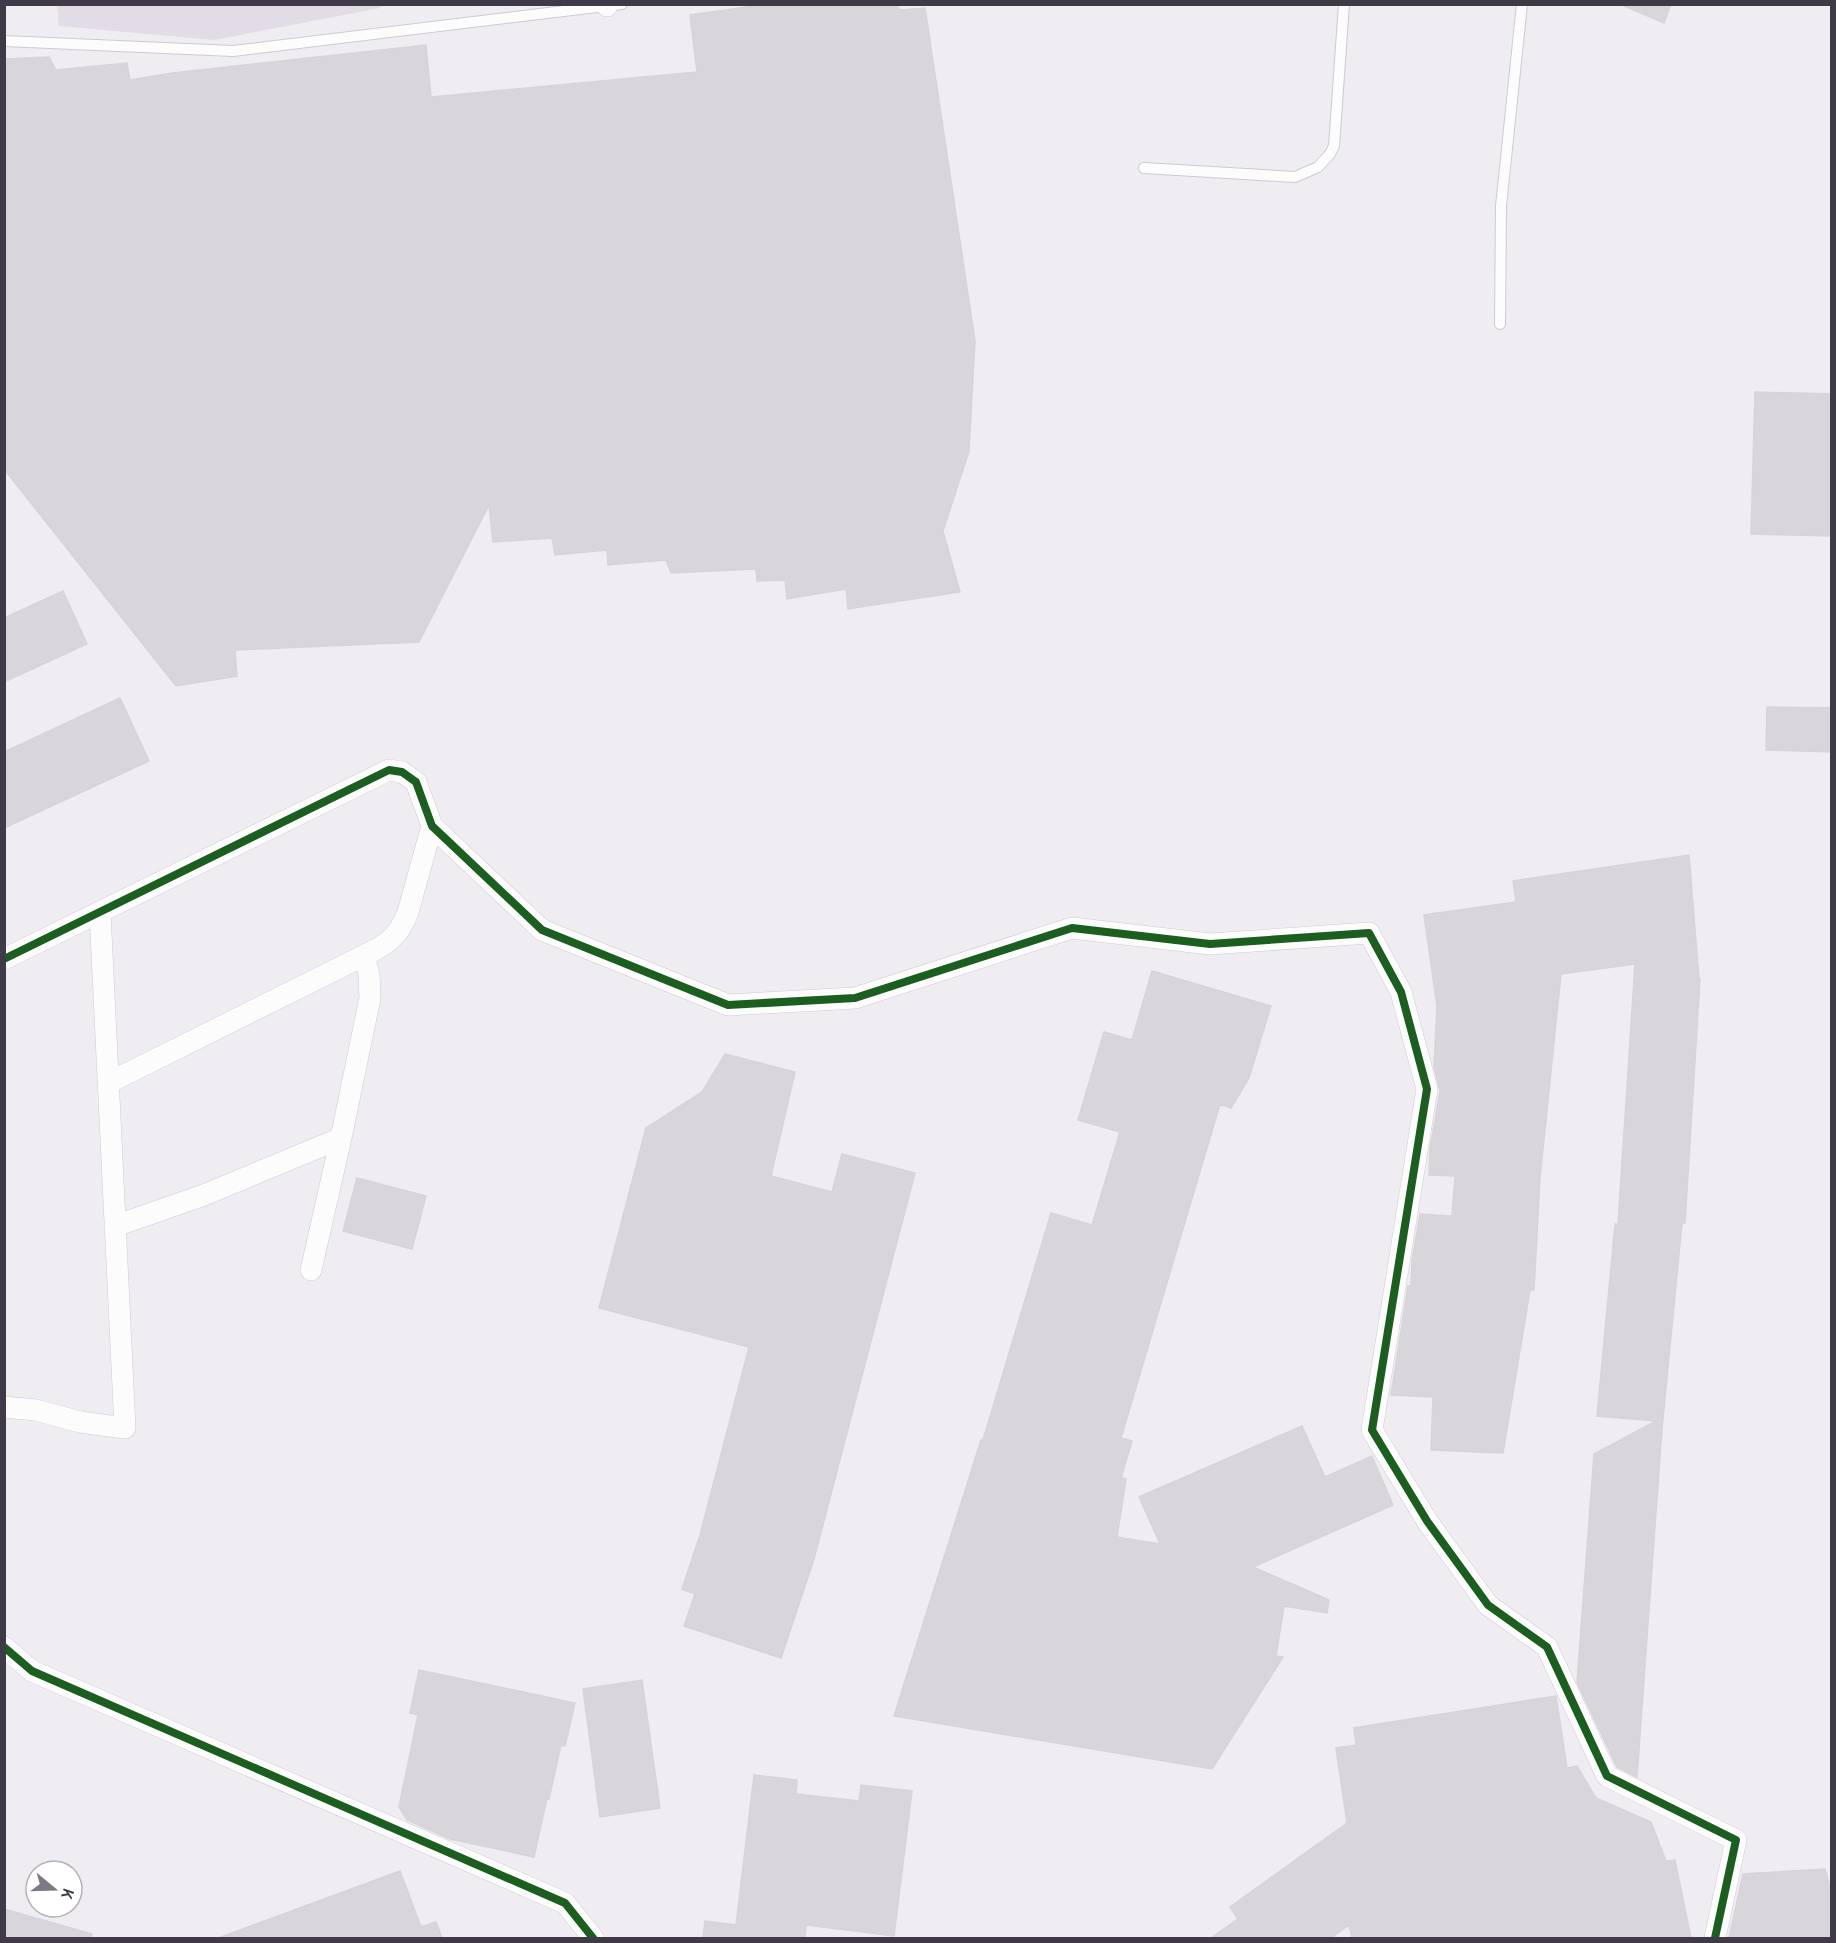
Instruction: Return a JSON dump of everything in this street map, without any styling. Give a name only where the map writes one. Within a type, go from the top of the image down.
[{"type":"street","points":[[4,959],[389,770],[402,772],[416,782],[432,826],[542,930],[728,1005],[855,998],[1072,928],[1210,944],[1369,933],[1401,992],[1427,1089],[1372,1430],[1427,1521],[1488,1605],[1547,1647],[1607,1776],[1736,1840],[1715,1938]]},
{"type":"street","points":[[108,1083],[364,956],[391,940],[404,923],[432,826]]},
{"type":"street","points":[[4,1407],[36,1410],[80,1422],[125,1428],[100,912]]},
{"type":"street","points":[[311,1270],[370,998],[369,974],[364,956]]},
{"type":"street","points":[[115,1226],[204,1195],[341,1138]]},
{"type":"street","points":[[4,1647],[32,1671],[566,1903],[593,1938]]},
{"type":"lane","points":[[1144,168],[1295,177],[1318,167],[1334,146],[1344,4]]},
{"type":"lane","points":[[1500,324],[1502,206],[1522,4]]},
{"type":"lane","points":[[4,41],[233,51],[612,5]]},
{"type":"shaded area","points":[[379,4],[380,8],[214,40],[59,26],[57,5]]},
{"type":"building","points":[[767,4],[894,4],[901,10],[925,8],[975,341],[969,451],[943,531],[960,592],[848,609],[846,589],[787,599],[785,580],[757,581],[756,569],[671,573],[666,560],[608,565],[607,550],[555,555],[552,538],[493,542],[489,505],[419,642],[235,650],[237,676],[176,686],[4,469],[4,59],[49,57],[56,70],[127,63],[130,80],[173,73],[426,45],[431,97],[697,72],[690,15]]},
{"type":"building","points":[[1620,4],[1671,4],[1664,23]]},
{"type":"building","points":[[1755,392],[1832,394],[1832,536],[1751,534]]},
{"type":"building","points":[[63,591],[87,644],[4,682],[4,618]]},
{"type":"building","points":[[120,698],[149,761],[4,828],[4,752]]},
{"type":"building","points":[[1767,707],[1832,708],[1832,752],[1766,750]]},
{"type":"building","points":[[1689,855],[1700,979],[1685,1223],[1682,1223],[1662,1429],[1637,1777],[1617,1767],[1577,1682],[1594,1454],[1656,1421],[1597,1416],[1615,1224],[1618,1224],[1635,964],[1561,974],[1540,1178],[1534,1290],[1530,1290],[1503,1453],[1431,1450],[1433,1397],[1391,1395],[1408,1286],[1411,1286],[1412,1261],[1420,1214],[1452,1216],[1455,1176],[1429,1175],[1430,1149],[1440,1091],[1434,1066],[1437,1006],[1424,915],[1516,902],[1513,881]]},
{"type":"building","points":[[1152,971],[1271,1006],[1249,1078],[1231,1108],[1220,1104],[1121,1438],[1132,1441],[1121,1478],[1126,1479],[1117,1537],[1160,1544],[1139,1497],[1302,1426],[1325,1477],[1372,1456],[1393,1505],[1253,1567],[1329,1600],[1327,1613],[1284,1606],[1276,1656],[1283,1657],[1212,1769],[894,1716],[981,1440],[983,1440],[1051,1213],[1092,1225],[1120,1132],[1078,1120],[1104,1032],[1132,1040]]},
{"type":"building","points":[[725,1054],[795,1072],[771,1176],[832,1192],[842,1154],[915,1173],[814,1559],[781,1658],[684,1626],[695,1594],[682,1589],[700,1535],[749,1347],[599,1308],[646,1128],[702,1092]]},
{"type":"building","points":[[357,1178],[426,1196],[412,1249],[343,1231]]},
{"type":"building","points":[[419,1670],[575,1703],[565,1746],[561,1745],[534,1857],[450,1839],[407,1820],[399,1807],[418,1715],[410,1713]]},
{"type":"building","points":[[642,1680],[660,1808],[600,1817],[583,1689]]},
{"type":"building","points":[[1556,1696],[1567,1768],[1577,1766],[1596,1798],[1651,1822],[1666,1861],[1675,1860],[1691,1938],[1352,1938],[1349,1925],[1331,1938],[1211,1938],[1238,1919],[1230,1907],[1347,1823],[1336,1748],[1356,1745],[1354,1728]]},
{"type":"building","points":[[754,1775],[797,1780],[796,1794],[859,1801],[861,1785],[912,1791],[894,1936],[806,1925],[805,1938],[703,1938],[705,1921],[736,1925]]},
{"type":"building","points":[[1825,1869],[1832,1894],[1832,1938],[1729,1938],[1743,1874]]},
{"type":"building","points":[[400,1871],[421,1927],[436,1922],[442,1938],[221,1938],[221,1937]]},
{"type":"building","points":[[4,1909],[24,1915],[24,1919],[39,1919],[92,1934],[91,1938],[4,1938]]},
{"type":"cycle path","points":[[4,959],[389,770],[402,772],[416,782],[432,826],[542,930],[728,1005],[855,998],[1072,928],[1210,944],[1369,933],[1401,992],[1427,1089],[1372,1430],[1427,1521],[1488,1605],[1547,1647],[1607,1776],[1736,1840],[1715,1938]]},
{"type":"cycle path","points":[[4,1647],[32,1671],[565,1903],[593,1938]]}]
